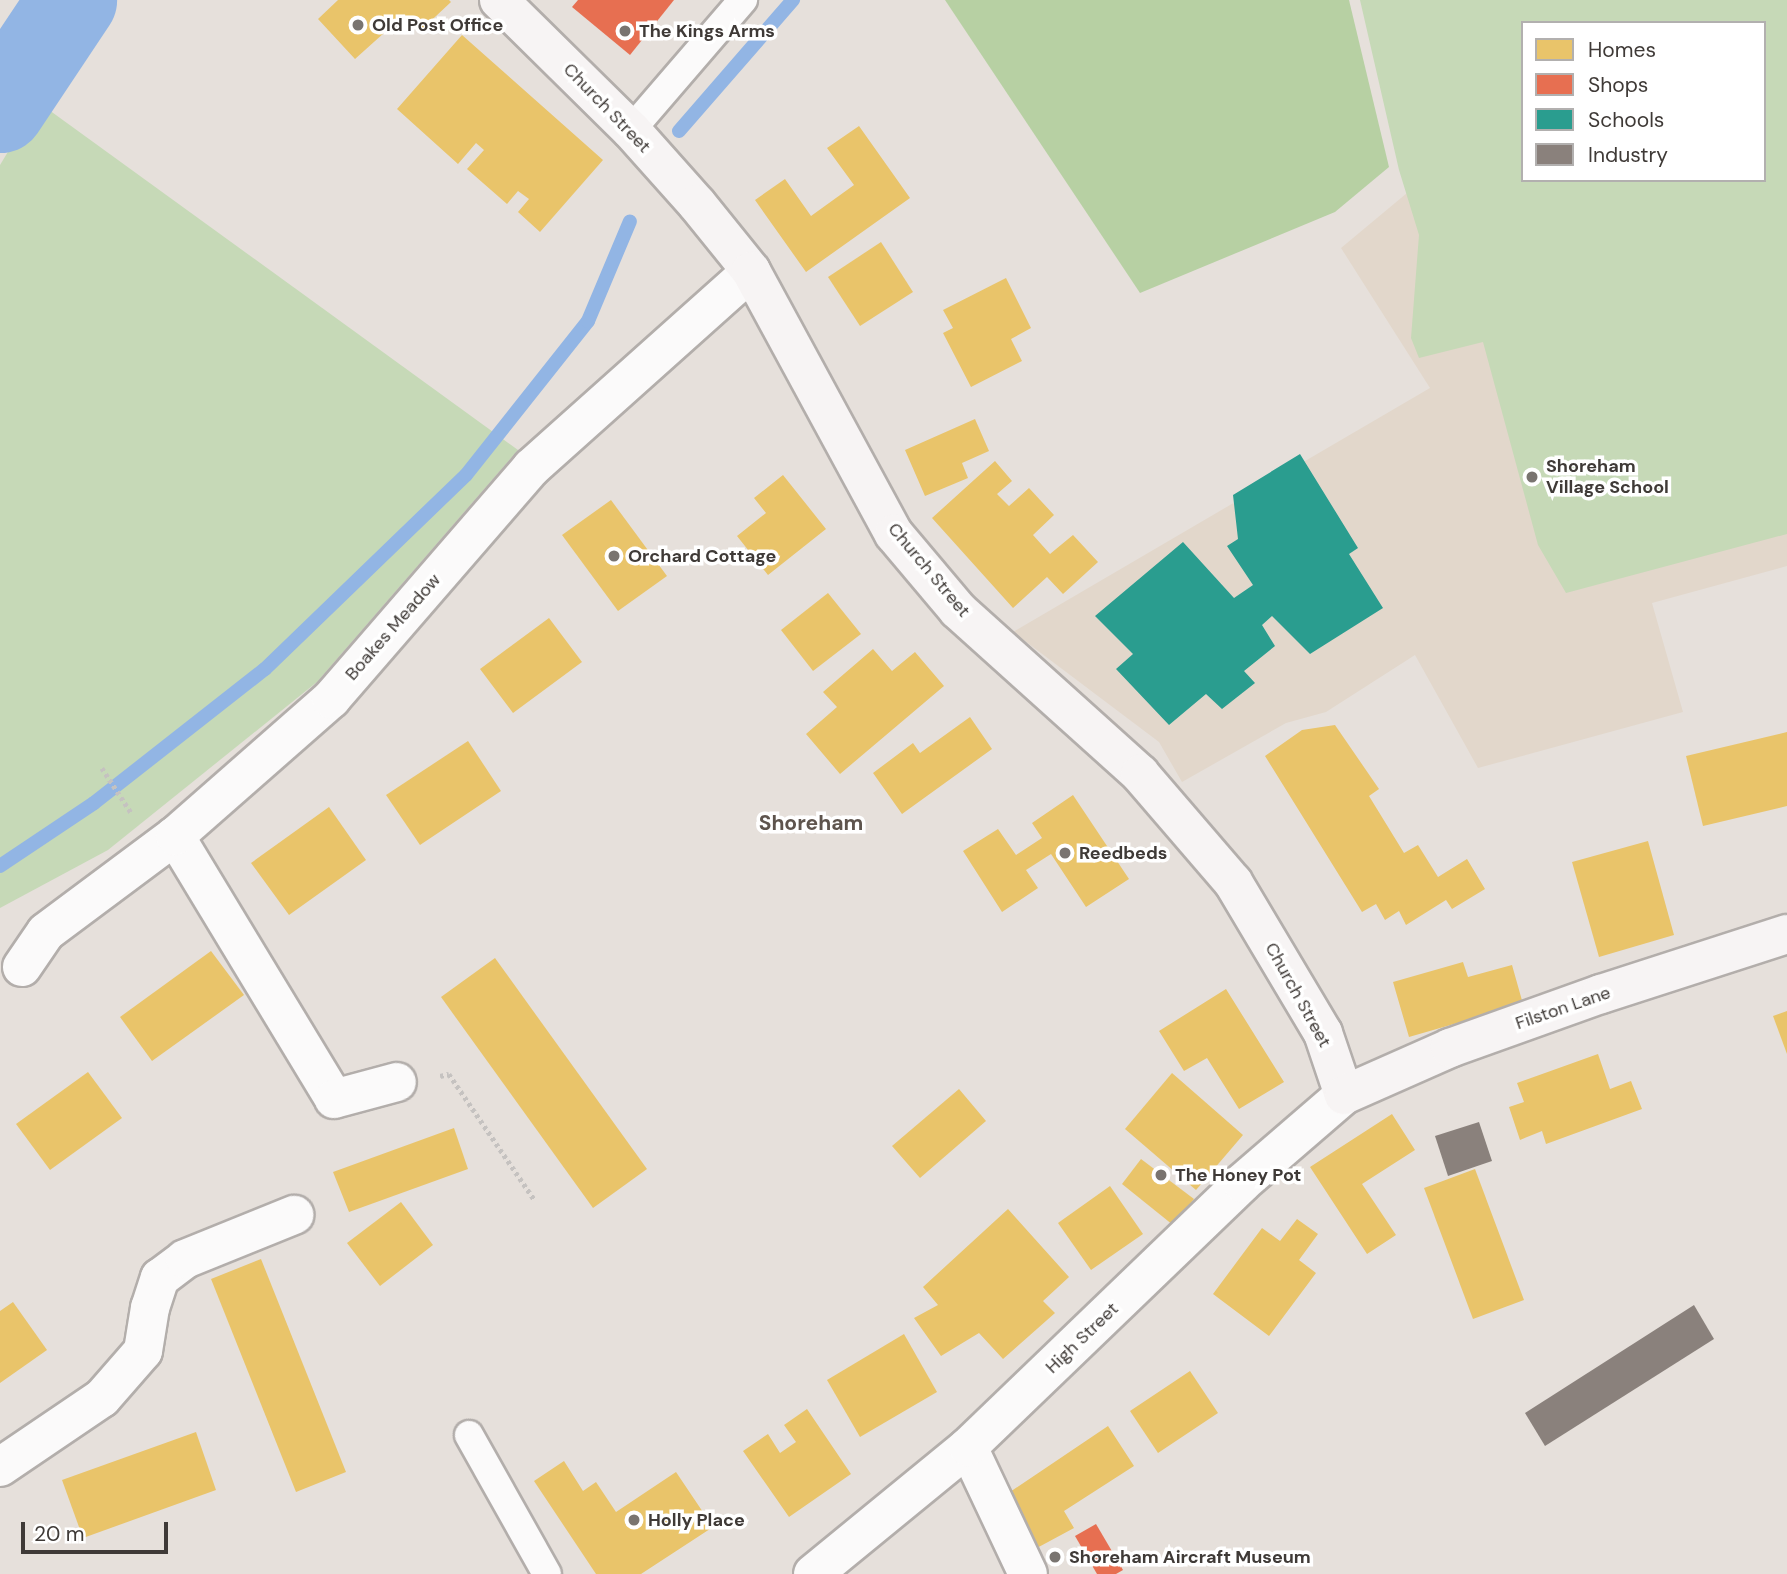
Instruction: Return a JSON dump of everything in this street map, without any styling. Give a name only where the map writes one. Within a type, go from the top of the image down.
[{"type":"street","name":"Church Street","points":[[499,0],[631,130],[697,204],[751,271],[894,534],[958,610],[1140,774],[1233,882],[1323,1033],[1344,1094]]},
{"type":"street","name":"Boakes Meadow","points":[[22,967],[46,932],[175,836],[331,699],[531,468],[751,271]]},
{"type":"street","points":[[175,836],[334,1099],[397,1082]]},
{"type":"street","name":"Filston Lane","points":[[1344,1094],[1450,1048],[1601,994],[1787,934]]},
{"type":"street","name":"High Street","points":[[813,1574],[968,1447],[1242,1183],[1344,1094]]},
{"type":"street","points":[[0,1466],[102,1398],[143,1351],[150,1308],[160,1278],[185,1259],[295,1214]]},
{"type":"street","points":[[968,1447],[1028,1574]]},
{"type":"lane","points":[[631,130],[743,0]]},
{"type":"lane","points":[[469,1435],[547,1574]]},
{"type":"path","points":[[102,768],[130,809]]},
{"type":"path","points":[[397,1082],[449,1074],[534,1199]]},
{"type":"shaded area","name":"Shoreham Village School","points":[[1362,0],[1787,0],[1787,566],[1652,603],[1683,712],[1478,768],[1415,655],[1326,712],[1286,723],[1182,782],[1159,742],[1013,632],[1430,388],[1341,248],[1407,193]]},
{"type":"green space","points":[[945,0],[1349,0],[1389,167],[1335,212],[1140,293]]},
{"type":"green space","points":[[1360,0],[1787,0],[1787,534],[1566,593],[1538,545],[1483,342],[1419,358],[1411,338],[1419,235],[1399,170]]},
{"type":"green space","points":[[38,102],[518,450],[317,682],[108,850],[0,908],[0,165]]},
{"type":"building: Homes","name":"Old Post Office","points":[[338,0],[451,2],[420,31],[404,15],[355,59],[318,19]]},
{"type":"building: Homes","points":[[462,35],[603,160],[540,232],[518,212],[529,199],[518,191],[507,204],[467,169],[484,150],[476,143],[458,164],[397,109]]},
{"type":"building: Homes","points":[[859,126],[910,198],[806,272],[755,200],[785,179],[811,216],[854,185],[827,148]]},
{"type":"building: Homes","points":[[881,242],[913,292],[860,326],[828,277]]},
{"type":"building: Homes","points":[[1006,278],[1031,328],[1011,339],[1022,361],[971,387],[943,333],[953,328],[943,310]]},
{"type":"building: Homes","points":[[975,419],[989,451],[962,463],[968,478],[925,496],[905,450]]},
{"type":"building: Homes","points":[[995,461],[1012,481],[997,494],[1009,506],[1029,488],[1054,515],[1033,535],[1050,554],[1073,535],[1098,562],[1063,594],[1047,577],[1013,608],[932,518]]},
{"type":"building: Homes","points":[[783,475],[826,529],[768,575],[737,536],[766,513],[754,498]]},
{"type":"building: Homes","name":"Orchard Cottage","points":[[611,500],[667,576],[618,611],[562,535]]},
{"type":"building: Homes","points":[[828,593],[861,634],[813,671],[781,630]]},
{"type":"building: Homes","points":[[549,618],[582,662],[513,713],[480,669]]},
{"type":"building: Homes","points":[[873,649],[892,671],[915,652],[944,686],[840,774],[806,734],[837,707],[823,692]]},
{"type":"building: Homes","points":[[970,717],[992,749],[902,814],[873,773],[913,743],[920,753]]},
{"type":"building: Homes","points":[[1335,725],[1379,789],[1369,796],[1404,853],[1418,845],[1438,877],[1467,859],[1485,889],[1452,909],[1446,900],[1406,925],[1399,911],[1385,920],[1376,904],[1362,912],[1265,756],[1302,730]]},
{"type":"building: Homes","points":[[1787,732],[1787,806],[1703,826],[1686,756]]},
{"type":"building: Homes","points":[[468,741],[501,791],[420,845],[386,795]]},
{"type":"building: Homes","name":"Reedbeds","points":[[1073,795],[1129,879],[1086,907],[1051,854],[1026,870],[1038,888],[1002,912],[963,851],[998,829],[1016,855],[1042,838],[1032,823]]},
{"type":"building: Homes","points":[[329,807],[366,860],[289,915],[251,863]]},
{"type":"building: Homes","points":[[1648,841],[1674,935],[1599,957],[1572,862]]},
{"type":"building: Homes","points":[[211,951],[244,995],[152,1061],[120,1017]]},
{"type":"building: Homes","points":[[495,958],[647,1169],[593,1208],[441,997]]},
{"type":"building: Homes","points":[[1463,962],[1468,977],[1512,965],[1523,1004],[1409,1037],[1393,982]]},
{"type":"building: Homes","points":[[1226,989],[1284,1082],[1239,1109],[1207,1058],[1184,1071],[1159,1031]]},
{"type":"building: Homes","points":[[1787,1011],[1787,1054],[1773,1016]]},
{"type":"building: Homes","points":[[1598,1054],[1610,1089],[1631,1081],[1642,1109],[1546,1144],[1542,1131],[1520,1140],[1509,1107],[1524,1102],[1517,1083]]},
{"type":"building: Homes","points":[[88,1072],[122,1118],[50,1170],[16,1124]]},
{"type":"building: Homes","points":[[1172,1073],[1243,1135],[1196,1190],[1125,1129]]},
{"type":"building: Homes","points":[[959,1089],[986,1121],[920,1178],[892,1146]]},
{"type":"building: Homes","points":[[1392,1114],[1415,1150],[1362,1184],[1396,1235],[1367,1254],[1310,1167]]},
{"type":"building: Homes","points":[[454,1128],[468,1169],[349,1212],[333,1172]]},
{"type":"building: Homes","points":[[1141,1159],[1194,1199],[1173,1225],[1122,1184]]},
{"type":"building: Homes","points":[[1475,1169],[1524,1300],[1473,1319],[1424,1188]]},
{"type":"building: Homes","points":[[1110,1186],[1143,1234],[1091,1270],[1058,1223]]},
{"type":"building: Homes","points":[[401,1202],[433,1245],[380,1286],[347,1243]]},
{"type":"building: Homes","points":[[1008,1209],[1069,1277],[1043,1301],[1055,1313],[1003,1359],[979,1333],[941,1356],[914,1318],[938,1305],[923,1287]]},
{"type":"building: Homes","points":[[1297,1219],[1318,1234],[1299,1260],[1316,1273],[1269,1336],[1213,1294],[1262,1228],[1280,1241]]},
{"type":"building: Homes","points":[[261,1259],[346,1472],[296,1492],[211,1279]]},
{"type":"building: Homes","points":[[13,1302],[47,1350],[0,1383],[0,1311]]},
{"type":"building: Homes","points":[[904,1334],[937,1392],[860,1437],[827,1380]]},
{"type":"building: Homes","points":[[1190,1371],[1218,1413],[1158,1453],[1130,1411]]},
{"type":"building: Homes","points":[[807,1409],[851,1474],[789,1517],[743,1451],[768,1434],[780,1453],[796,1442],[784,1425]]},
{"type":"building: Homes","points":[[1108,1426],[1134,1466],[1064,1511],[1074,1528],[1035,1549],[1007,1494]]},
{"type":"building: Homes","points":[[196,1432],[216,1490],[83,1538],[62,1480]]},
{"type":"building: Homes","name":"Holly Place","points":[[564,1461],[583,1491],[596,1482],[616,1512],[676,1472],[713,1527],[641,1574],[596,1574],[534,1481]]},
{"type":"building: Shops","name":"The Kings Arms","points":[[578,0],[674,0],[630,55],[572,7]]},
{"type":"building: Shops","points":[[1096,1524],[1123,1570],[1116,1574],[1097,1574],[1075,1536]]},
{"type":"building: Schools","points":[[1300,454],[1358,548],[1349,554],[1383,608],[1310,654],[1272,616],[1262,625],[1275,646],[1244,671],[1255,683],[1222,709],[1206,694],[1169,725],[1116,669],[1133,654],[1095,616],[1183,542],[1234,598],[1253,585],[1227,546],[1238,539],[1233,495]]},
{"type":"building: Industry","points":[[1479,1122],[1492,1161],[1448,1176],[1435,1136]]},
{"type":"building: Industry","points":[[1694,1305],[1714,1339],[1545,1446],[1525,1413]]},
{"type":"waterway","points":[[0,108],[72,0]]},
{"type":"waterway","points":[[679,131],[793,0]]},
{"type":"waterway","points":[[0,866],[94,803],[265,669],[466,475],[588,321],[630,221]]},
{"type":"place","name":"Old Post Office","points":[[358,25]]},
{"type":"place","name":"The Kings Arms","points":[[625,31]]},
{"type":"place","name":"Shoreham Village School","points":[[1532,477]]},
{"type":"place","name":"Orchard Cottage","points":[[614,556]]},
{"type":"place","name":"Reedbeds","points":[[1065,853]]},
{"type":"place","name":"The Honey Pot","points":[[1161,1175]]},
{"type":"place","name":"Holly Place","points":[[634,1520]]},
{"type":"place","name":"Shoreham Aircraft Museum","points":[[1055,1557]]},
{"type":"district","name":"Shoreham","points":[[811,823]]}]
